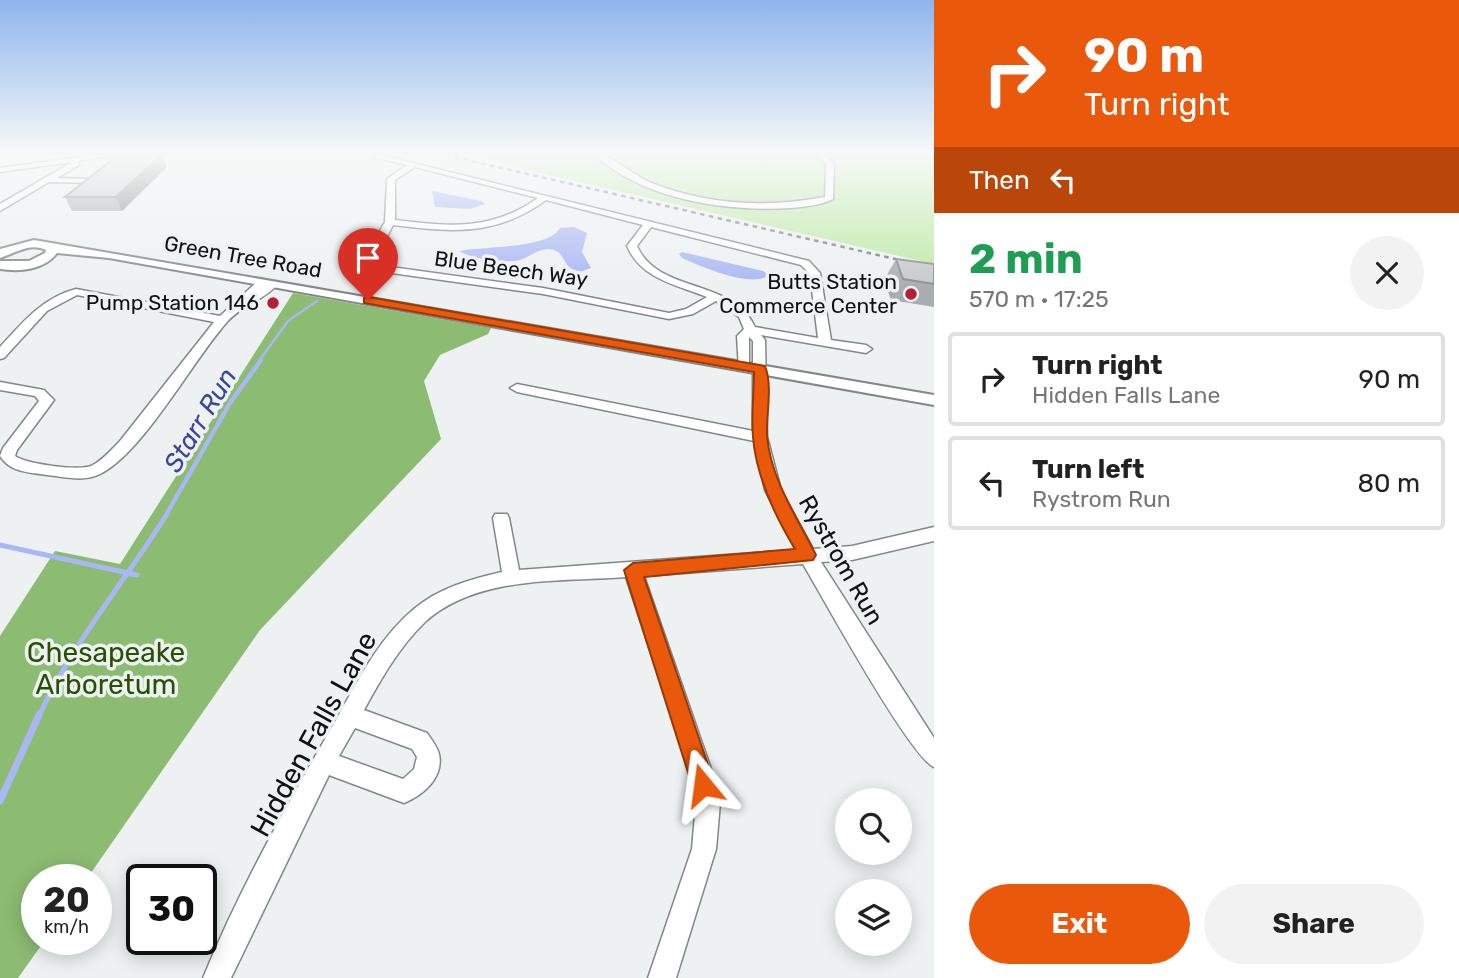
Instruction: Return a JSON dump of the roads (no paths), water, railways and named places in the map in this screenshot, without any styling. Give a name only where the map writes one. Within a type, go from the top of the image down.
[{"type":"street","points":[[0,208],[16,199]]},
{"type":"street","name":"Blue Beech Way","points":[[391,199],[390,222],[370,261],[389,271],[544,291],[669,316],[689,312],[715,297]]},
{"type":"street","points":[[390,222],[455,229],[488,227],[517,218],[543,199]]},
{"type":"street","points":[[551,199],[805,263],[815,273],[825,342]]},
{"type":"street","points":[[707,199],[739,207],[829,199]]},
{"type":"street","points":[[649,224],[632,246],[638,260],[652,270],[715,297],[746,316],[750,330],[866,349]]},
{"type":"street","name":"Green Tree Road","points":[[0,244],[45,244],[53,249],[124,257],[934,400]]},
{"type":"street","points":[[0,263],[23,245]]},
{"type":"street","points":[[43,260],[53,249]]},
{"type":"street","name":"Green Tree Road","points":[[24,266],[67,256],[124,257]]},
{"type":"street","points":[[0,263],[24,266]]},
{"type":"street","points":[[0,281],[24,266]]},
{"type":"street","points":[[0,386],[39,393],[47,400],[10,448],[7,455],[10,460],[22,466],[91,472],[117,455],[220,320],[268,283]]},
{"type":"street","points":[[0,355],[46,305],[59,297],[76,292],[220,320]]},
{"type":"street","name":"Rystrom Run","points":[[750,330],[743,336],[752,368],[760,437],[773,490],[807,555],[913,728],[934,756]]},
{"type":"street","points":[[517,388],[760,437]]},
{"type":"street","points":[[501,518],[512,578]]},
{"type":"street","name":"Hidden Falls Lane","points":[[217,978],[324,762],[350,716],[398,638],[422,614],[450,596],[480,583],[512,578],[852,552],[934,534]]},
{"type":"street","points":[[633,570],[708,803],[704,849],[662,978]]},
{"type":"street","points":[[324,762],[404,791],[416,786],[425,776],[428,755],[418,741],[350,716]]},
{"type":"water","points":[[433,199],[469,199],[485,204],[470,209],[435,207]]},
{"type":"water","points":[[574,227],[587,233],[582,252],[591,268],[580,272],[572,269],[558,252],[552,249],[509,261],[478,258],[460,251],[530,243],[553,235],[560,228]]},
{"type":"water","points":[[682,252],[763,271],[769,275],[761,279],[751,279],[726,275],[682,258],[679,254]]},
{"type":"waterway","name":"Starr Run","points":[[259,361],[288,321],[317,301]]},
{"type":"waterway","name":"Starr Run","points":[[166,515],[230,403],[261,360]]},
{"type":"waterway","name":"Starr Run","points":[[128,573],[167,514]]},
{"type":"waterway","name":"Starr Run","points":[[0,545],[128,573]]},
{"type":"waterway","name":"Starr Run","points":[[39,716],[67,663],[128,573]]},
{"type":"waterway","name":"Starr Run","points":[[128,573],[137,575]]},
{"type":"waterway","name":"Starr Run","points":[[0,801],[39,715]]},
{"type":"railway","points":[[634,199],[934,268]]},
{"type":"place","name":"Butts Station Commerce Center","points":[[911,294]]},
{"type":"place","name":"Pump Station 146","points":[[273,303]]},
{"type":"park label","name":"Chesapeake Arboretum","points":[[106,668]]}]
